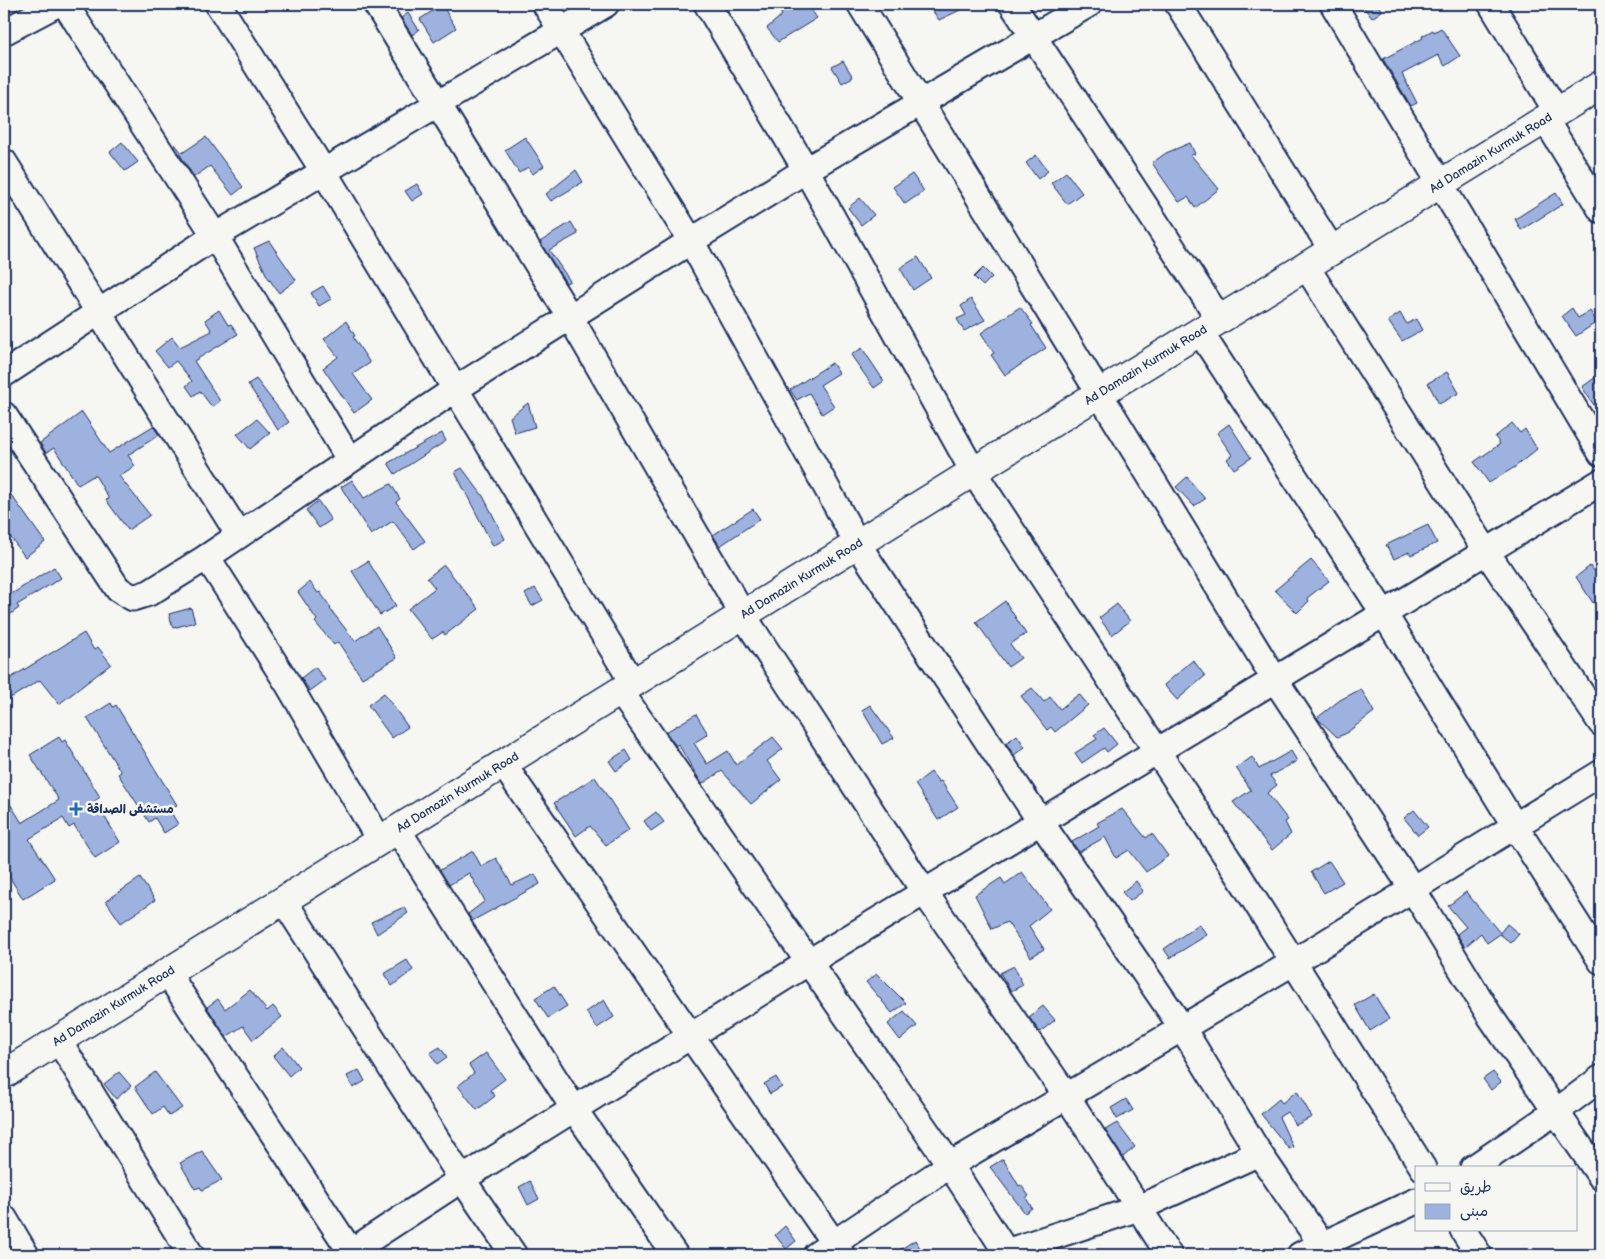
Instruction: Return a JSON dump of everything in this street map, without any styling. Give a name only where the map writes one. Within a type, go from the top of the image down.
[{"type":"highway","name":"Ad Damazin Kurmuk Road","points":[[4,1074],[168,974],[857,543],[974,474],[1100,393],[1601,85]]},
{"type":"street","points":[[5,29],[57,4]]},
{"type":"street","points":[[65,4],[215,236],[349,459]]},
{"type":"street","points":[[218,4],[324,172],[454,390],[626,687],[809,962],[950,1165],[1007,1254],[1139,1208],[1259,1153]]},
{"type":"street","points":[[376,4],[440,104],[570,317],[743,615],[925,893],[1066,1095],[1169,1255]]},
{"type":"street","points":[[545,4],[691,241],[857,543],[1040,821],[1183,1029],[1259,1153],[1326,1250]]},
{"type":"street","points":[[4,374],[97,311],[215,236],[606,4]]},
{"type":"street","points":[[707,4],[806,170],[974,474],[1157,749],[1422,1166]]},
{"type":"street","points":[[860,4],[1274,678],[1412,888],[1490,1016],[1601,1177]]},
{"type":"street","points":[[1012,4],[1515,826],[1601,961]]},
{"type":"street","points":[[4,415],[118,589],[133,598],[149,592],[207,557],[349,459],[454,390],[691,241],[806,170],[1089,4]]},
{"type":"street","points":[[1178,4],[1332,250]]},
{"type":"street","points":[[1333,4],[1442,183],[1601,453]]},
{"type":"street","points":[[1491,4],[1601,210]]},
{"type":"street","points":[[4,162],[240,535]]},
{"type":"street","points":[[1306,266],[1486,551],[1601,723]]},
{"type":"street","points":[[168,974],[348,1254],[462,1179],[690,1035],[925,893],[1157,749],[1601,482]]},
{"type":"street","points":[[207,557],[288,684],[389,836],[675,1255]]},
{"type":"street","points":[[503,764],[690,1035],[831,1251],[950,1165],[1066,1095],[1183,1029],[1601,773]]},
{"type":"street","points":[[284,901],[462,1179],[514,1255]]},
{"type":"street","points":[[59,1041],[191,1255]]},
{"type":"street","points":[[1476,1166],[1557,1111],[1601,1078]]},
{"type":"street","points":[[1300,1255],[1326,1250],[1415,1202]]},
{"type":"street","points":[[4,1218],[26,1255]]},
{"type":"street","points":[[1464,1232],[1480,1255]]},
{"type":"building","points":[[775,4],[807,4],[817,18],[778,42],[767,28],[782,15]]},
{"type":"building","points":[[928,4],[973,4],[939,20]]},
{"type":"building","points":[[1361,4],[1377,4],[1382,11],[1372,18]]},
{"type":"building","points":[[442,5],[456,28],[434,42],[420,19]]},
{"type":"building","points":[[408,13],[419,30],[412,35],[401,18]]},
{"type":"building","points":[[1441,28],[1460,56],[1445,66],[1438,55],[1402,74],[1417,103],[1411,106],[1383,59],[1423,38],[1422,36],[1433,30],[1434,32]]},
{"type":"building","points":[[843,61],[853,77],[842,83],[832,67]]},
{"type":"building","points":[[206,137],[243,187],[233,195],[210,166],[194,177],[174,145],[182,153]]},
{"type":"building","points":[[525,137],[544,166],[533,174],[528,167],[519,173],[505,150]]},
{"type":"building","points":[[122,142],[138,162],[125,171],[110,152]]},
{"type":"building","points":[[1190,143],[1195,154],[1191,155],[1219,189],[1195,208],[1188,197],[1179,202],[1152,163],[1166,153]]},
{"type":"building","points":[[1036,155],[1048,171],[1038,179],[1026,163]]},
{"type":"building","points":[[576,170],[583,182],[551,201],[546,194]]},
{"type":"building","points":[[1066,172],[1082,193],[1067,204],[1051,183]]},
{"type":"building","points":[[912,174],[924,191],[905,204],[893,187]]},
{"type":"building","points":[[417,184],[423,194],[412,201],[405,191]]},
{"type":"building","points":[[1556,193],[1563,204],[1521,230],[1515,219]]},
{"type":"building","points":[[860,198],[874,215],[861,225],[848,208]]},
{"type":"building","points":[[571,222],[578,234],[549,250],[570,281],[566,283],[540,242]]},
{"type":"building","points":[[269,241],[296,280],[279,293],[267,276],[254,248]]},
{"type":"building","points":[[918,257],[931,278],[913,290],[900,268]]},
{"type":"building","points":[[983,268],[992,277],[983,286],[974,277]]},
{"type":"building","points":[[323,286],[331,299],[319,306],[311,293]]},
{"type":"building","points":[[971,299],[985,320],[964,331],[957,319],[966,315],[961,306]]},
{"type":"building","points":[[1020,307],[1033,324],[1031,325],[1046,348],[1005,375],[991,355],[994,353],[981,333]]},
{"type":"building","points":[[1572,308],[1578,318],[1590,311],[1597,322],[1576,336],[1562,316]]},
{"type":"building","points":[[219,310],[228,325],[231,324],[238,334],[194,361],[220,401],[212,407],[200,391],[193,396],[186,386],[192,381],[176,361],[168,367],[155,351],[172,337],[180,347],[212,331],[205,320]]},
{"type":"building","points":[[1400,313],[1407,324],[1416,319],[1422,330],[1402,341],[1388,321]]},
{"type":"building","points":[[346,321],[355,336],[353,337],[370,363],[353,374],[372,400],[354,413],[323,368],[338,357],[324,339]]},
{"type":"building","points":[[862,348],[884,381],[874,388],[851,355]]},
{"type":"building","points":[[832,363],[839,373],[820,385],[834,406],[822,414],[809,393],[797,400],[790,390]]},
{"type":"building","points":[[1447,372],[1459,393],[1439,404],[1428,383]]},
{"type":"building","points":[[1596,377],[1601,385],[1601,416],[1582,387]]},
{"type":"building","points":[[256,379],[289,422],[278,430],[248,384]]},
{"type":"building","points":[[528,403],[535,427],[515,433],[510,417]]},
{"type":"building","points":[[82,412],[109,453],[153,426],[159,435],[128,455],[135,466],[119,476],[150,515],[128,530],[106,500],[109,499],[95,475],[78,485],[54,448],[46,453],[40,443]]},
{"type":"building","points":[[257,419],[270,433],[250,449],[237,434]]},
{"type":"building","points":[[1512,423],[1520,433],[1525,429],[1537,449],[1515,467],[1489,483],[1474,462],[1500,444],[1495,437]]},
{"type":"building","points":[[1229,424],[1251,458],[1234,469],[1227,459],[1232,455],[1217,433]]},
{"type":"building","points":[[442,433],[446,441],[395,474],[388,463]]},
{"type":"building","points":[[462,468],[483,496],[505,539],[493,546],[455,472]]},
{"type":"building","points":[[1187,477],[1205,499],[1194,506],[1176,487]]},
{"type":"building","points":[[352,480],[364,498],[391,484],[400,499],[396,502],[425,541],[414,549],[393,521],[371,535],[341,487]]},
{"type":"building","points":[[4,485],[45,542],[25,557],[4,528]]},
{"type":"building","points":[[318,501],[331,520],[319,528],[306,510]]},
{"type":"building","points":[[753,509],[760,519],[720,546],[713,535]]},
{"type":"building","points":[[1428,525],[1437,543],[1411,555],[1409,552],[1394,559],[1386,545]]},
{"type":"building","points":[[1311,560],[1329,581],[1307,598],[1309,601],[1297,613],[1275,590]]},
{"type":"building","points":[[368,561],[396,606],[380,615],[352,571]]},
{"type":"building","points":[[444,565],[479,609],[445,635],[443,632],[432,639],[408,609],[435,588],[427,578]]},
{"type":"building","points":[[1590,566],[1601,579],[1601,597],[1593,603],[1576,577]]},
{"type":"building","points":[[54,567],[61,578],[17,605],[19,608],[4,619],[4,587],[10,595]]},
{"type":"building","points":[[310,582],[318,593],[320,592],[330,609],[355,641],[377,626],[397,658],[362,678],[338,642],[334,645],[315,622],[317,620],[298,592]]},
{"type":"building","points":[[535,588],[543,600],[532,606],[525,594]]},
{"type":"building","points":[[1005,601],[1026,634],[1010,644],[1021,658],[1008,667],[976,622]]},
{"type":"building","points":[[1117,604],[1130,621],[1112,635],[1099,618]]},
{"type":"building","points":[[191,608],[195,622],[173,628],[169,614]]},
{"type":"building","points":[[84,633],[94,650],[98,647],[111,664],[59,704],[40,680],[4,702],[4,682]]},
{"type":"building","points":[[1193,660],[1205,676],[1177,700],[1164,685]]},
{"type":"building","points":[[315,667],[325,680],[310,691],[301,678]]},
{"type":"building","points":[[1032,688],[1044,702],[1050,697],[1060,709],[1079,694],[1088,705],[1055,732],[1051,727],[1047,730],[1021,696]]},
{"type":"building","points":[[1361,689],[1374,712],[1345,734],[1337,737],[1317,718],[1340,700]]},
{"type":"building","points":[[384,693],[408,727],[392,738],[368,705]]},
{"type":"building","points":[[111,703],[113,707],[116,705],[177,805],[169,809],[178,824],[164,833],[155,818],[149,822],[118,774],[121,772],[87,718]]},
{"type":"building","points":[[870,705],[894,738],[882,744],[862,710]]},
{"type":"building","points":[[696,714],[708,734],[694,743],[707,764],[728,751],[736,765],[773,737],[783,749],[767,761],[781,780],[751,804],[722,771],[702,784],[678,744],[676,746],[666,732]]},
{"type":"building","points":[[1104,728],[1117,744],[1107,752],[1104,748],[1082,763],[1075,753],[1097,739],[1094,735]]},
{"type":"building","points":[[1017,735],[1025,747],[1014,755],[1006,743]]},
{"type":"building","points":[[59,737],[62,742],[65,740],[100,797],[95,801],[120,842],[95,858],[74,825],[69,828],[63,818],[29,839],[55,879],[23,899],[4,868],[4,794],[22,823],[59,800],[30,755]]},
{"type":"building","points":[[626,750],[632,760],[616,771],[609,761]]},
{"type":"building","points":[[1291,751],[1297,761],[1270,776],[1277,785],[1267,793],[1288,820],[1285,822],[1291,834],[1272,850],[1233,802],[1251,790],[1236,768],[1252,757],[1259,769]]},
{"type":"building","points":[[931,772],[939,782],[941,781],[958,807],[938,820],[915,784]]},
{"type":"building","points":[[595,777],[629,830],[606,845],[590,826],[576,836],[554,803]]},
{"type":"building","points":[[1122,809],[1146,838],[1151,834],[1153,835],[1168,856],[1146,872],[1129,850],[1116,858],[1105,837],[1079,852],[1072,842],[1099,826],[1097,823]]},
{"type":"building","points":[[1414,810],[1428,827],[1418,835],[1404,818]]},
{"type":"building","points":[[656,812],[664,822],[651,831],[644,821]]},
{"type":"building","points":[[473,851],[481,866],[496,858],[512,885],[535,874],[540,884],[472,921],[468,914],[485,901],[469,873],[449,885],[440,870]]},
{"type":"building","points":[[1329,861],[1343,882],[1324,893],[1311,872]]},
{"type":"building","points":[[1022,872],[1050,909],[1029,926],[1044,949],[1031,957],[1007,922],[992,929],[975,895],[1001,878],[1005,884]]},
{"type":"building","points":[[140,878],[155,900],[121,923],[106,901]]},
{"type":"building","points":[[1136,881],[1143,891],[1130,901],[1122,892]]},
{"type":"building","points":[[1466,892],[1500,933],[1507,924],[1519,934],[1511,943],[1500,934],[1487,943],[1481,933],[1465,947],[1457,934],[1466,927],[1448,906]]},
{"type":"building","points":[[404,907],[408,913],[377,934],[371,922]]},
{"type":"building","points":[[1199,924],[1207,935],[1170,958],[1164,949]]},
{"type":"building","points":[[407,960],[413,970],[392,986],[384,974]]},
{"type":"building","points":[[1014,966],[1023,985],[1011,991],[1000,973]]},
{"type":"building","points":[[877,974],[906,1003],[892,1013],[866,982]]},
{"type":"building","points":[[554,986],[567,1006],[548,1018],[535,998]]},
{"type":"building","points":[[250,990],[267,1011],[273,1006],[282,1017],[253,1040],[243,1026],[226,1037],[207,1007],[218,999],[225,1009]]},
{"type":"building","points":[[1374,994],[1389,1019],[1370,1031],[1355,1005]]},
{"type":"building","points":[[604,1000],[614,1017],[597,1028],[586,1012]]},
{"type":"building","points":[[1043,1006],[1055,1020],[1040,1032],[1029,1017]]},
{"type":"building","points":[[904,1011],[917,1026],[900,1040],[888,1024]]},
{"type":"building","points":[[283,1047],[299,1067],[289,1076],[273,1056]]},
{"type":"building","points":[[440,1047],[447,1057],[437,1064],[430,1053]]},
{"type":"building","points":[[486,1053],[505,1079],[490,1090],[495,1096],[477,1110],[458,1086],[474,1073],[469,1065]]},
{"type":"building","points":[[359,1070],[365,1081],[353,1088],[347,1076]]},
{"type":"building","points":[[119,1072],[131,1086],[116,1099],[104,1084]]},
{"type":"building","points":[[155,1072],[182,1108],[169,1116],[163,1107],[153,1114],[135,1087]]},
{"type":"building","points":[[1493,1072],[1501,1082],[1491,1090],[1483,1079]]},
{"type":"building","points":[[776,1077],[782,1087],[770,1094],[764,1084]]},
{"type":"building","points":[[1297,1091],[1312,1117],[1296,1125],[1287,1112],[1279,1117],[1293,1147],[1289,1149],[1261,1114],[1279,1099],[1282,1103]]},
{"type":"building","points":[[1126,1099],[1133,1110],[1117,1119],[1111,1108]]},
{"type":"building","points":[[1117,1123],[1135,1147],[1123,1157],[1105,1130]]},
{"type":"building","points":[[202,1151],[222,1180],[202,1190],[200,1187],[195,1189],[180,1163]]},
{"type":"building","points":[[1003,1159],[1019,1186],[1021,1185],[1029,1196],[1026,1198],[1032,1208],[1025,1213],[990,1167]]},
{"type":"building","points":[[530,1181],[539,1199],[528,1205],[519,1187]]},
{"type":"building","points":[[785,1226],[796,1241],[786,1249],[775,1235]]},
{"type":"building","points":[[915,1240],[922,1251],[915,1255],[892,1255]]},
{"type":"place","name":"مستشفى الصداقة","points":[[76,809]]}]
